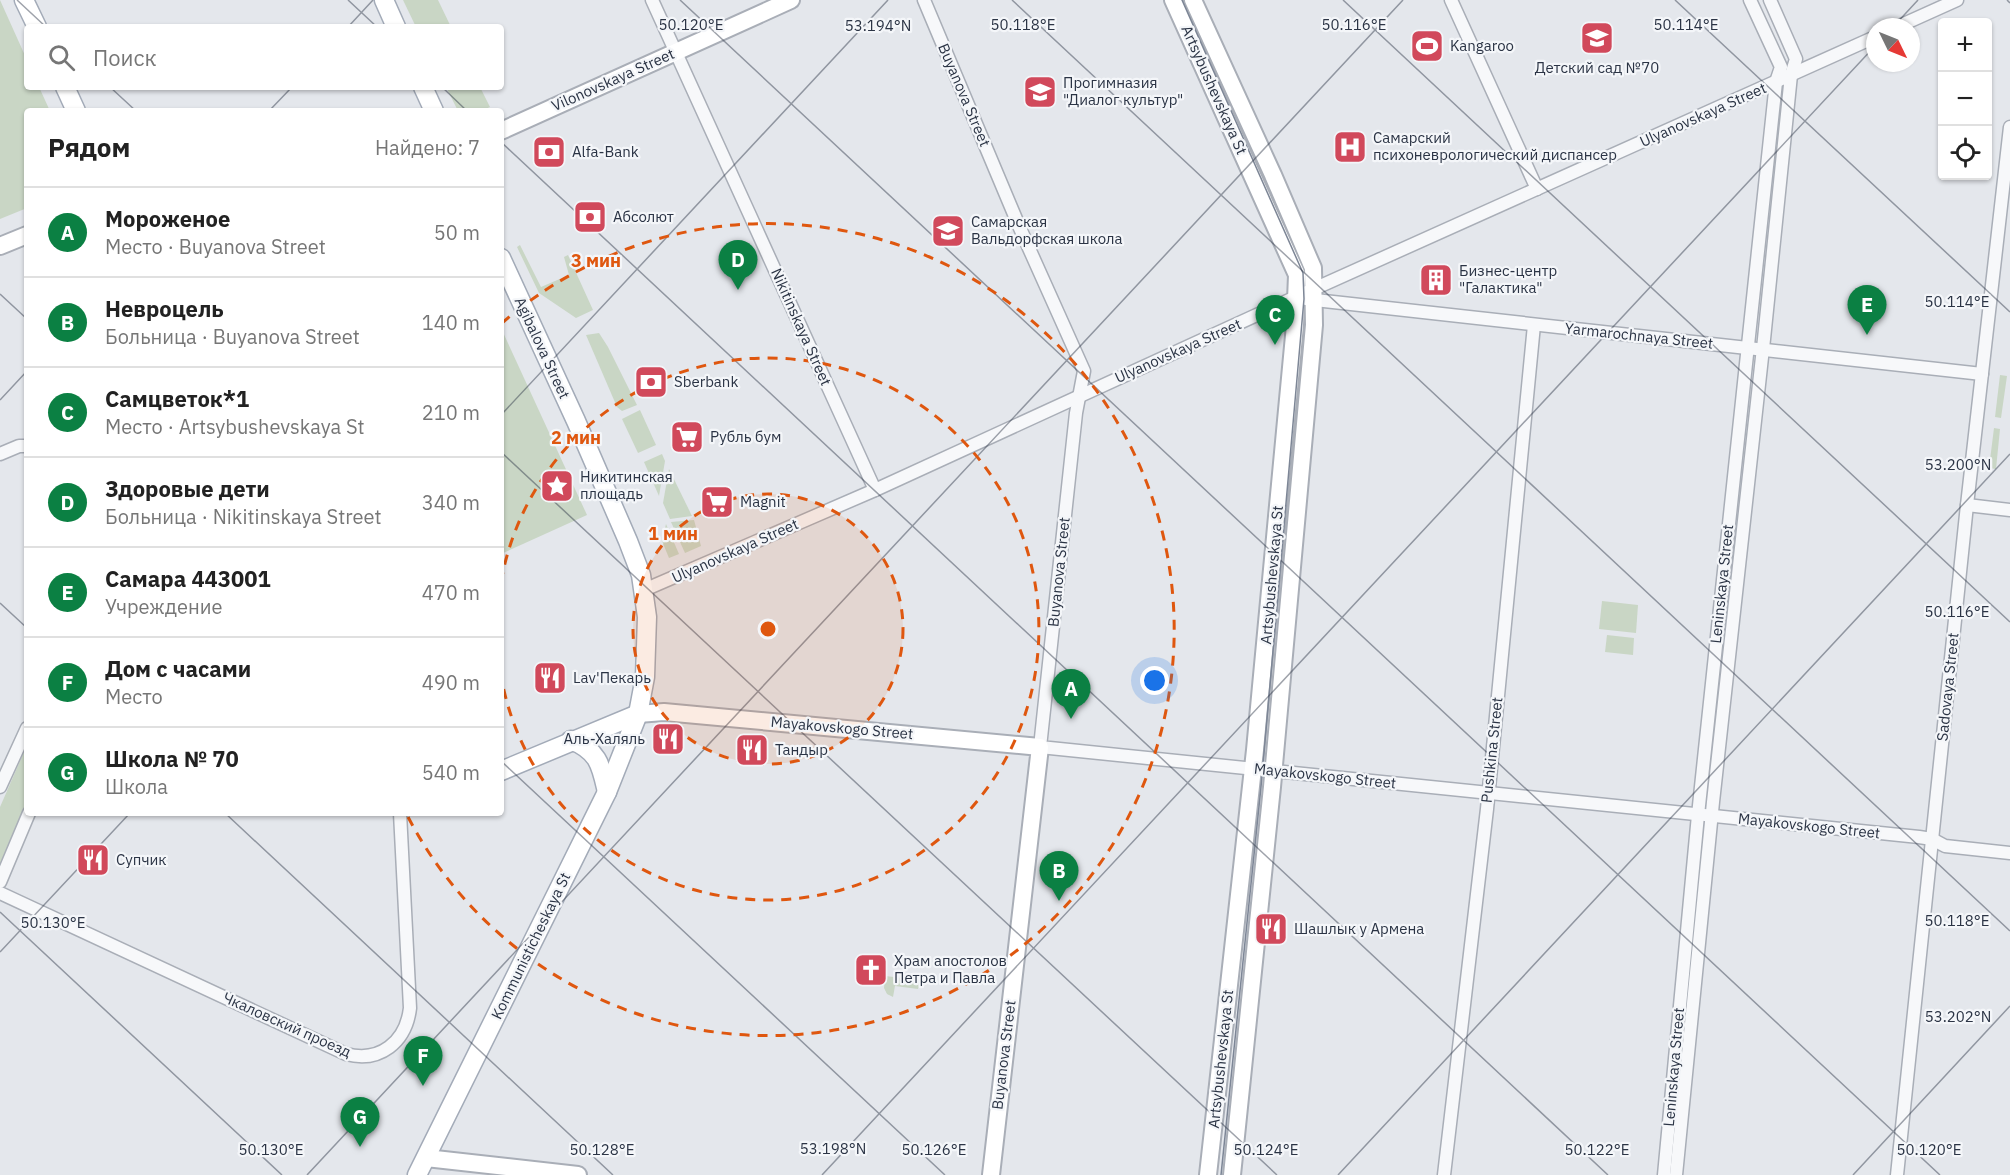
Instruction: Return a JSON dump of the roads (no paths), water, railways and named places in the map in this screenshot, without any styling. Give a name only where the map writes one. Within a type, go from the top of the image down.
[{"type":"main road","points":[[24,0],[36,24]]},
{"type":"main road","points":[[384,0],[395,24]]},
{"type":"main road","name":"Vilonovskaya Street","points":[[504,130],[791,0]]},
{"type":"main road","name":"Artsybushevskaya St","points":[[1173,0],[1297,275],[1253,768],[1208,1175]]},
{"type":"main road","name":"Artsybushevskaya St","points":[[1193,0],[1313,268],[1314,295],[1314,325],[1273,771],[1232,1175]]},
{"type":"main road","points":[[66,90],[74,108]]},
{"type":"main road","points":[[424,90],[433,108]]},
{"type":"main road","points":[[0,246],[24,236]]},
{"type":"main road","name":"Agibalova Street","points":[[504,265],[621,524],[644,590],[647,652],[639,714]]},
{"type":"main road","name":"Mayakovskogo Street","points":[[639,714],[672,712],[1040,747]]},
{"type":"main road","points":[[504,770],[571,740],[639,714]]},
{"type":"main road","name":"Kommunisticheskaya St","points":[[417,1175],[607,792],[639,714]]},
{"type":"main road","points":[[571,740],[593,753],[598,760],[607,792]]},
{"type":"main road","name":"Buyanova Street","points":[[990,1175],[1040,747]]},
{"type":"main road","points":[[426,1158],[578,1175]]},
{"type":"street","name":"Nikitinskaya Street","points":[[652,0],[875,490]]},
{"type":"street","name":"Buyanova Street","points":[[924,0],[1019,226],[1084,371],[1079,395],[1040,747]]},
{"type":"street","points":[[1452,0],[1537,189]]},
{"type":"street","name":"Leninskaya Street","points":[[1664,1175],[1698,814],[1776,82],[1781,67],[1750,0]]},
{"type":"street","name":"Leninskaya Street","points":[[1676,1175],[1791,75],[1796,59],[1770,0]]},
{"type":"street","points":[[1917,18],[1957,0]]},
{"type":"street","name":"Ulyanovskaya Street","points":[[1314,295],[1537,189],[1866,41]]},
{"type":"street","name":"Sadovaya Street","points":[[1897,1175],[1967,506],[1982,374],[2004,232],[2010,127]]},
{"type":"street","name":"Yarmarochnaya Street","points":[[1296,298],[1314,295],[1534,325],[1982,374]]},
{"type":"street","name":"Ulyanovskaya Street","points":[[644,590],[875,490],[1296,298]]},
{"type":"street","name":"Pushkina Street","points":[[1444,1175],[1488,793],[1534,325]]},
{"type":"street","points":[[0,454],[24,446]]},
{"type":"street","points":[[1967,506],[2010,510]]},
{"type":"street","points":[[0,787],[24,735]]},
{"type":"street","name":"Mayakovskogo Street","points":[[1040,747],[1932,839],[1945,846],[2010,853]]},
{"type":"street","points":[[0,882],[28,816]]},
{"type":"street","name":"Чкаловский проезд","points":[[0,893],[346,1054],[367,1057],[391,1046],[401,1034],[409,1014],[400,816]]},
{"type":"tram line","points":[[1182,0],[1303,273],[1304,299],[1261,787],[1221,1175]]},
{"type":"place","name":"Детский сад №70","points":[[1597,38]]},
{"type":"place","name":"Kangaroo","points":[[1427,46]]},
{"type":"place","name":"Прогимназия \"Диалог культур\"","points":[[1040,92]]},
{"type":"place","name":"Самарский психоневрологический диспансер","points":[[1350,147]]},
{"type":"place","name":"Alfa-Bank","points":[[549,152]]},
{"type":"place","name":"Абсолют","points":[[590,217]]},
{"type":"place","name":"Самарская Вальдорфская школа","points":[[948,231]]},
{"type":"place","name":"Бизнес-центр \"Галактика\"","points":[[1436,280]]},
{"type":"place","name":"Здоровые дети","points":[[738,290]]},
{"type":"place","name":"Самара 443001","points":[[1867,335]]},
{"type":"place","name":"Самцветок*1","points":[[1275,345]]},
{"type":"place","name":"Sberbank","points":[[651,382]]},
{"type":"place","name":"Рубль бум","points":[[687,437]]},
{"type":"place","name":"Никитинская площадь","points":[[557,486]]},
{"type":"place","name":"Magnit","points":[[717,502]]},
{"type":"place","name":"Lav'Пекарь","points":[[550,678]]},
{"type":"place","name":"Мороженое","points":[[1071,719]]},
{"type":"place","name":"Аль-Халяль","points":[[668,739]]},
{"type":"place","name":"Тандыр","points":[[752,750]]},
{"type":"place","name":"Супчик","points":[[93,860]]},
{"type":"place","name":"Невроцель","points":[[1059,901]]},
{"type":"place","name":"Шашлык у Армена","points":[[1271,929]]},
{"type":"place","name":"Храм апостолов Петра и Павла","points":[[871,970]]},
{"type":"place","name":"Дом с часами","points":[[423,1086]]},
{"type":"place","name":"Школа № 70","points":[[360,1147]]}]
